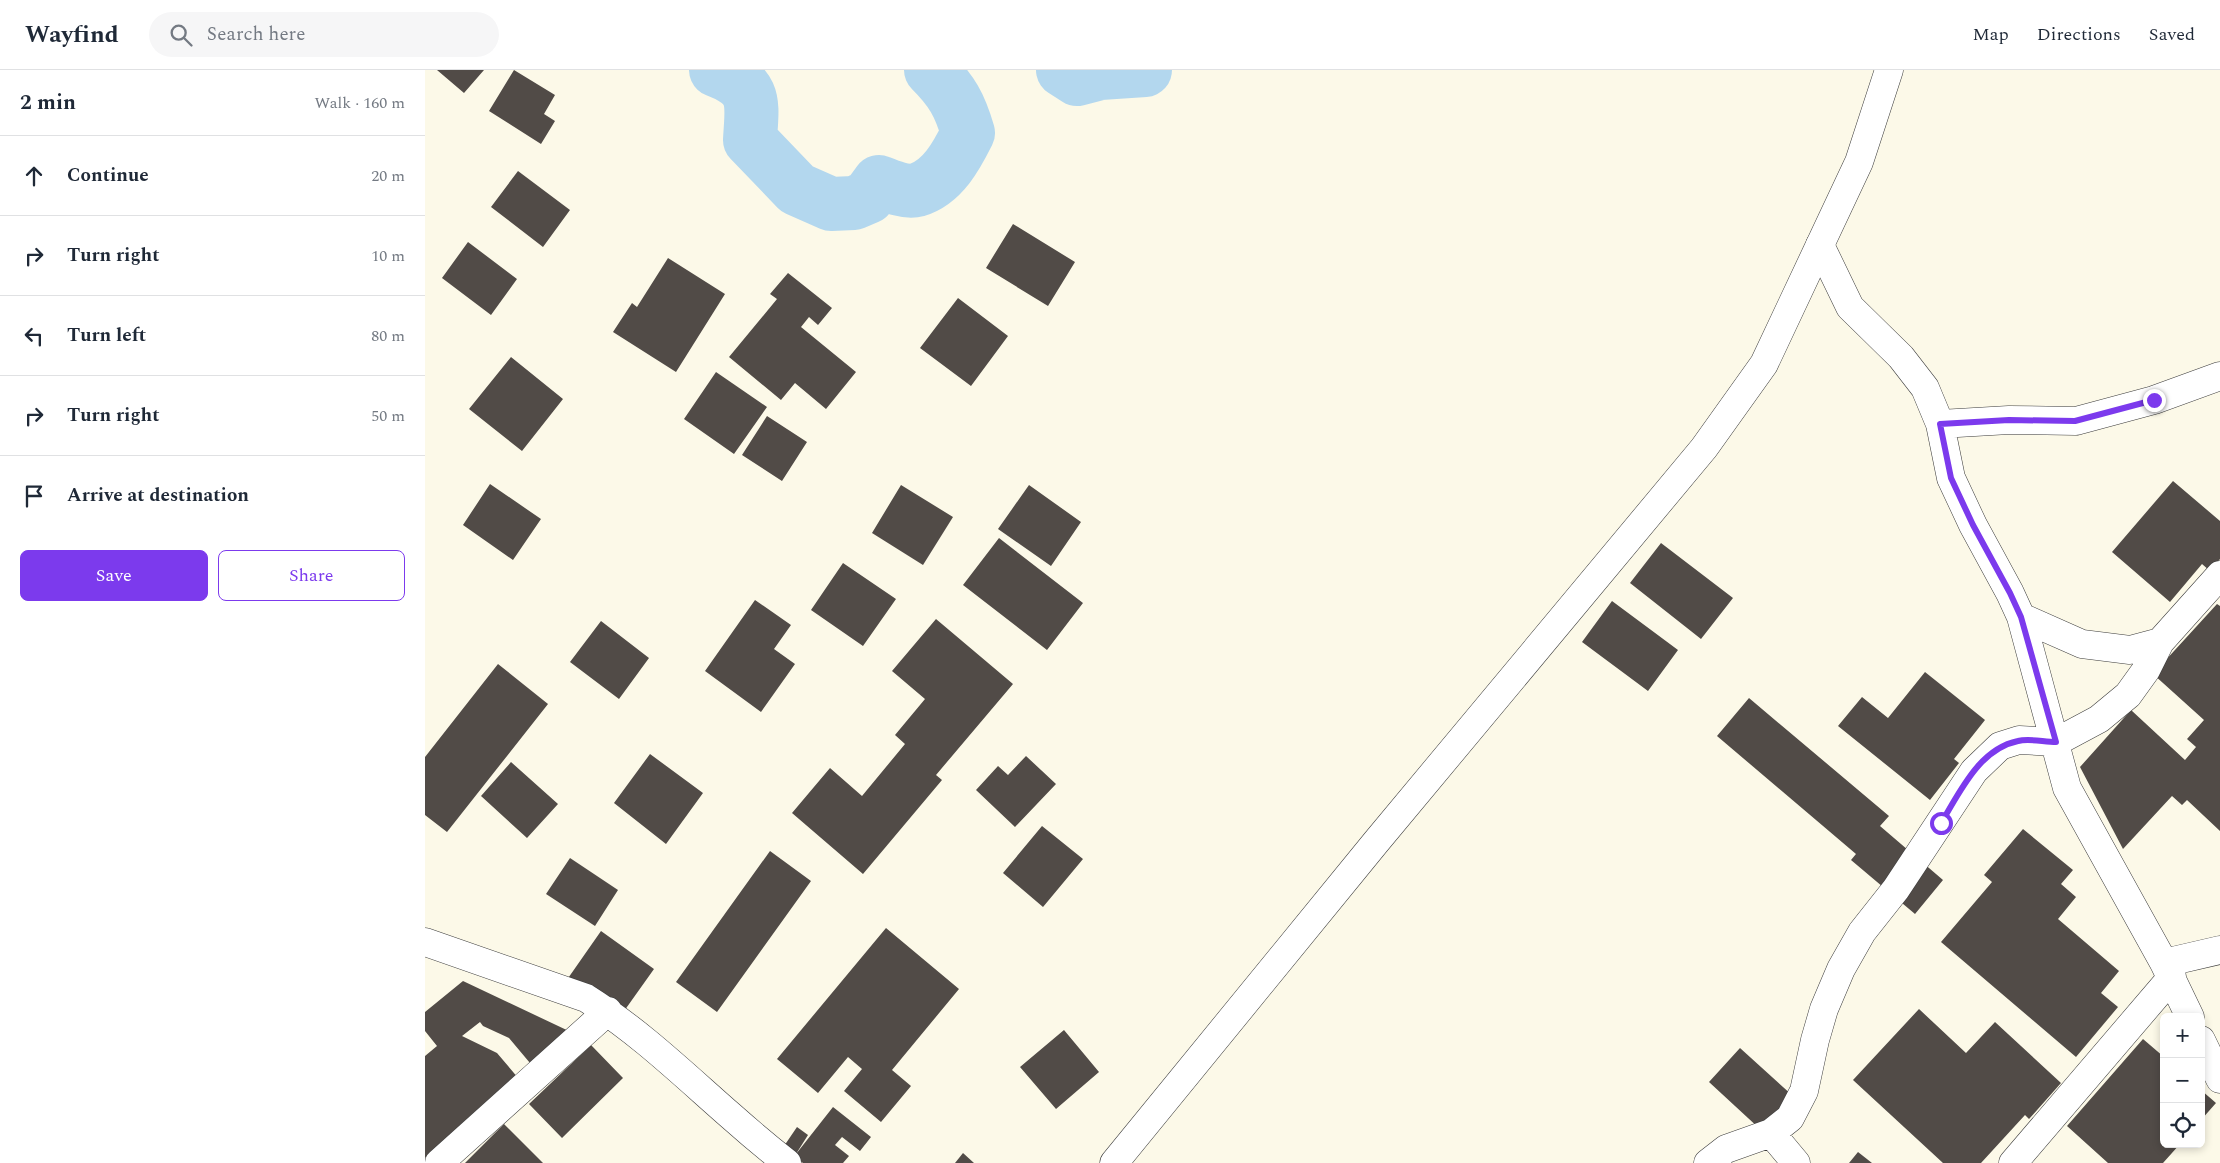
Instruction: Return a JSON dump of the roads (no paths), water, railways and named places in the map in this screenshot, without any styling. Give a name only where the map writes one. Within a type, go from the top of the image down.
[{"type":"street","points":[[1114,1163],[1376,842],[1704,448],[1764,364],[1859,162],[1889,70]]},
{"type":"street","points":[[1820,245],[1850,307],[1901,357],[1925,388],[1940,424],[1951,478],[2021,617],[2067,788],[2168,970],[2188,1013]]},
{"type":"street","points":[[1940,424],[2009,420],[2075,421],[2154,400],[2220,376]]},
{"type":"street","points":[[1707,1163],[1726,1149],[1771,1133],[1790,1118],[1804,1090],[1817,1032],[1841,969],[1862,932],[1896,889],[1974,771],[2000,746],[2019,740],[2056,742],[2099,719],[2129,695],[2146,670],[2160,642],[2220,575]]},
{"type":"street","points":[[2021,617],[2082,644],[2130,650],[2160,642]]},
{"type":"street","points":[[425,942],[586,998],[608,1011],[659,1051],[731,1117],[787,1163]]},
{"type":"street","points":[[2013,1163],[2168,970],[2220,950]]},
{"type":"street","points":[[439,1163],[608,1011]]},
{"type":"street","points":[[2205,1048],[2220,1079]]},
{"type":"street","points":[[1771,1133],[1796,1163]]},
{"type":"waterway","points":[[716,70],[730,76],[746,89],[751,106],[750,140],[797,189],[831,204],[854,203],[868,197],[879,182],[903,190],[917,190],[934,181],[948,167],[968,133],[962,114],[954,99],[945,85],[931,70]]},
{"type":"waterway","points":[[1063,70],[1077,79],[1100,73],[1145,70]]}]
